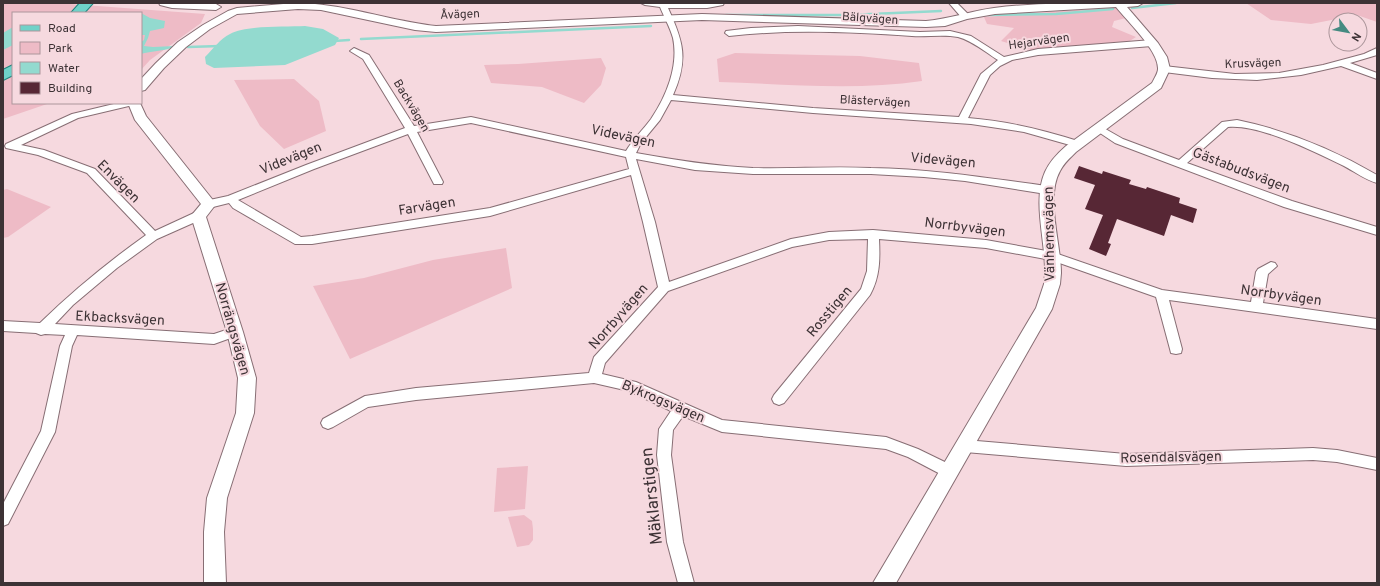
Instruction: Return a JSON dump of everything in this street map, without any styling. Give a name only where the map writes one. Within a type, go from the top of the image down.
[{"type":"main road","points":[[67,12],[76,3]]},
{"type":"main road","points":[[78,12],[87,3]]},
{"type":"main road","points":[[3,67],[12,61]]},
{"type":"main road","points":[[3,76],[12,70]]},
{"type":"street","points":[[164,3],[172,5],[218,7],[235,12]]},
{"type":"street","points":[[142,86],[163,62],[207,25],[246,7],[249,3]]},
{"type":"street","name":"Åvägen","points":[[249,3],[264,8]]},
{"type":"street","points":[[645,3],[693,7],[720,3]]},
{"type":"street","points":[[953,3],[965,16]]},
{"type":"street","name":"Åvägen","points":[[235,12],[264,8],[321,7],[415,27],[436,29],[702,17],[926,24],[945,23],[965,16],[995,11],[1138,3]]},
{"type":"street","points":[[663,5],[673,26],[680,52],[668,98],[654,121],[632,147],[630,155],[649,222],[664,288]]},
{"type":"street","points":[[1120,5],[1152,43],[1161,57],[1164,69]]},
{"type":"street","points":[[207,25],[218,7]]},
{"type":"street","name":"Bälgvägen","points":[[729,33],[745,31],[840,29],[922,35],[955,34],[972,39],[1003,60]]},
{"type":"street","name":"Hejarvägen","points":[[962,120],[986,74],[992,67],[1003,60],[1019,55],[1038,52],[1152,43]]},
{"type":"street","name":"Backvägen","points":[[354,51],[366,57],[410,130],[438,182]]},
{"type":"street","name":"Krusvägen","points":[[1164,69],[1223,78],[1261,78],[1296,74],[1341,63],[1377,51]]},
{"type":"street","points":[[1341,63],[1377,76]]},
{"type":"street","name":"Vänhemsvägen","points":[[884,583],[948,471],[965,446],[1044,309],[1053,275],[1046,190],[1050,174],[1056,163],[1077,144],[1158,85],[1164,69]]},
{"type":"street","name":"Blästervägen","points":[[668,98],[775,109],[962,120],[1013,125],[1038,131],[1077,144]]},
{"type":"street","points":[[7,146],[75,116],[126,104]]},
{"type":"street","name":"Norrängsvägen","points":[[134,104],[140,117],[203,210],[247,378],[246,412],[217,498],[214,532],[215,583]]},
{"type":"street","name":"Videvägen","points":[[41,330],[85,288],[153,236],[203,210],[310,167],[410,130],[472,120],[630,155],[695,167],[753,171],[871,171],[924,174],[965,178],[1046,190]]},
{"type":"street","points":[[1181,163],[1225,124],[1234,122],[1272,131],[1342,162],[1377,180]]},
{"type":"street","name":"Gästabudsvägen","points":[[1099,129],[1119,141],[1288,204],[1377,230]]},
{"type":"street","name":"Envägen","points":[[7,146],[40,152],[91,171],[153,236]]},
{"type":"street","name":"Farvägen","points":[[231,199],[299,240],[312,240],[490,212],[634,171]]},
{"type":"street","name":"Norrbyvägen","points":[[594,378],[599,361],[664,288],[791,242],[829,236],[873,234],[956,240],[1052,256],[1160,294],[1377,324]]},
{"type":"street","name":"Rosstigen","points":[[780,399],[790,384],[866,292],[871,283],[875,264],[873,234]]},
{"type":"street","points":[[1256,307],[1262,272],[1271,266]]},
{"type":"street","points":[[1160,294],[1176,349]]},
{"type":"street","name":"Ekbacksvägen","points":[[3,326],[41,330],[214,339],[235,332]]},
{"type":"street","points":[[3,519],[48,432],[66,346],[73,331]]},
{"type":"street","name":"Bykrogsvägen","points":[[328,423],[365,402],[416,394],[594,378],[631,386],[680,409],[722,426],[886,442],[913,453],[948,471]]},
{"type":"street","name":"Mäklarstigen","points":[[680,409],[666,429],[664,455],[675,542],[686,583]]},
{"type":"street","name":"Rosendalsvägen","points":[[965,446],[1126,460],[1313,454],[1337,456],[1377,464]]},
{"type":"green space","points":[[3,3],[57,3],[205,14],[201,23],[150,60],[142,69],[142,12],[12,12],[12,104],[47,104],[3,119]]},
{"type":"green space","points":[[1246,3],[1377,3],[1377,22],[1368,19],[1368,12],[1328,12],[1328,21],[1311,24],[1271,20]]},
{"type":"green space","points":[[1117,7],[1126,18],[1114,21],[1112,27],[1136,37],[1128,42],[1034,51],[1001,41],[1014,28],[987,24],[984,17]]},
{"type":"green space","points":[[735,53],[860,56],[919,63],[922,81],[871,86],[719,82],[717,59]]},
{"type":"green space","points":[[601,58],[606,68],[601,85],[584,103],[542,87],[491,83],[484,65],[518,64]]},
{"type":"green space","points":[[294,79],[319,101],[326,131],[284,149],[260,126],[234,80]]},
{"type":"green space","points":[[7,189],[51,207],[8,237],[3,238],[3,190]]},
{"type":"green space","points":[[506,248],[512,288],[350,359],[313,286],[364,278],[433,260]]},
{"type":"green space","points":[[528,466],[525,509],[494,512],[497,468]]},
{"type":"green space","points":[[524,515],[532,521],[533,540],[529,545],[517,547],[508,517]]},
{"type":"water","points":[[142,14],[150,18],[165,21],[164,28],[150,31],[144,46],[175,46],[168,49],[142,54],[142,41],[144,40],[145,35],[142,35]]},
{"type":"water","points":[[305,26],[323,29],[339,38],[335,45],[285,65],[214,68],[206,64],[205,57],[217,44],[226,36],[237,31],[256,28]]},
{"type":"water","points":[[12,28],[12,46],[3,50],[3,33]]},
{"type":"building","points":[[1079,166],[1102,174],[1103,171],[1131,180],[1129,184],[1146,189],[1147,187],[1180,198],[1179,203],[1197,209],[1193,223],[1171,215],[1164,236],[1117,219],[1108,243],[1111,244],[1106,256],[1089,249],[1103,215],[1085,209],[1095,185],[1074,178]]},
{"type":"waterway","points":[[1132,8],[1176,3]]},
{"type":"waterway","points":[[988,15],[1056,14],[1113,9]]},
{"type":"waterway","points":[[726,15],[848,15],[941,11]]},
{"type":"waterway","points":[[361,39],[651,26]]},
{"type":"waterway","points":[[334,41],[349,40]]},
{"type":"waterway","points":[[188,47],[220,46]]}]
